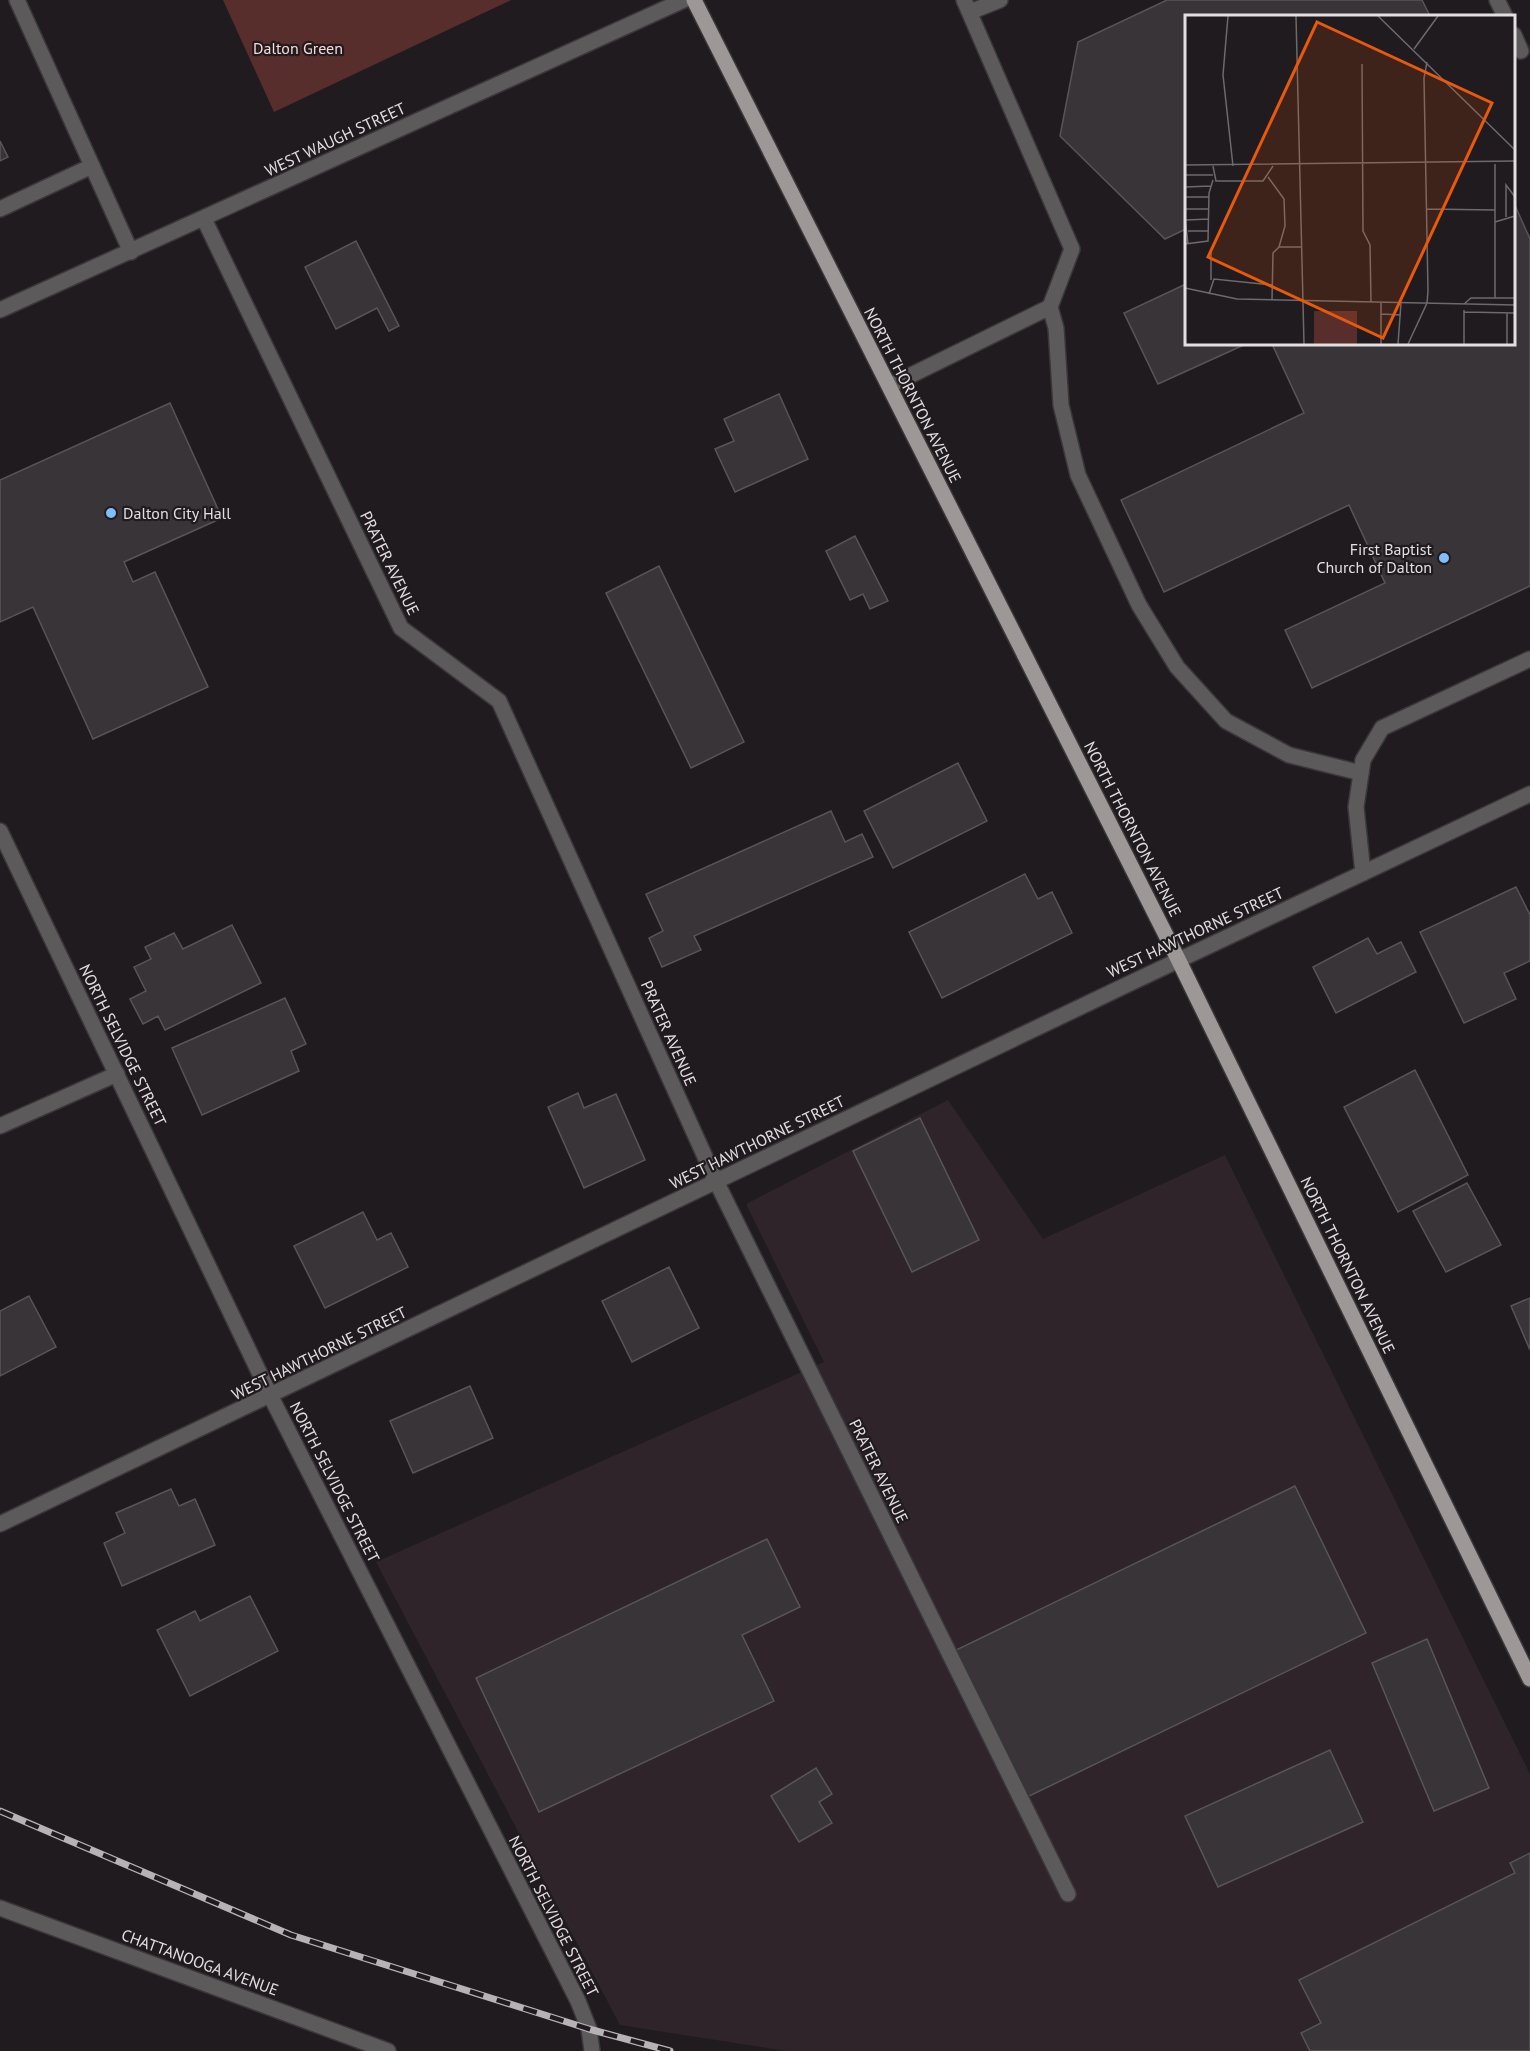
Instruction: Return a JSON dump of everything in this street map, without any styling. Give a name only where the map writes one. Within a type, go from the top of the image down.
[{"type":"main road","name":"NORTH THORNTON AVENUE","points":[[694,0],[1178,959],[1530,1679]]},
{"type":"street","points":[[17,0],[131,252]]},
{"type":"street","name":"WEST WAUGH STREET","points":[[0,310],[684,0]]},
{"type":"street","points":[[1000,0],[967,6],[1072,249],[1050,307],[1056,328],[1061,405],[1078,475],[1139,606],[1177,667],[1226,721],[1289,755],[1361,773]]},
{"type":"street","points":[[1497,0],[1504,15]]},
{"type":"street","points":[[1515,38],[1521,51]]},
{"type":"street","points":[[0,209],[92,166]]},
{"type":"street","name":"PRATER AVENUE","points":[[204,219],[401,628],[499,700],[717,1182],[1068,1894]]},
{"type":"street","points":[[889,386],[1050,307]]},
{"type":"street","points":[[1362,873],[1356,807],[1363,760],[1382,728],[1530,659]]},
{"type":"street","name":"WEST HAWTHORNE STREET","points":[[0,1524],[271,1397],[1178,959],[1530,794]]},
{"type":"street","name":"NORTH SELVIDGE STREET","points":[[0,831],[271,1397],[578,2001],[589,2029],[592,2051]]},
{"type":"street","points":[[0,1126],[117,1074]]},
{"type":"street","name":"CHATTANOOGA AVENUE","points":[[0,1908],[388,2051]]},
{"type":"shaded area","points":[[948,1100],[1043,1239],[1225,1155],[1530,1774],[1530,2051],[786,2051],[620,2025],[376,1562],[824,1362],[746,1204]]},
{"type":"green space","name":"Dalton Green","points":[[223,0],[511,0],[274,112]]},
{"type":"building","points":[[1167,0],[1422,0],[1430,15],[1185,15],[1185,229],[1165,239],[1060,136],[1078,42]]},
{"type":"building","points":[[0,141],[8,157],[0,161]]},
{"type":"building","points":[[1515,205],[1530,239],[1530,586],[1312,688],[1285,630],[1385,583],[1349,505],[1164,592],[1121,500],[1304,413],[1272,345],[1515,345]]},
{"type":"building","points":[[356,241],[399,326],[389,331],[377,308],[336,329],[305,267]]},
{"type":"building","points":[[1185,284],[1185,345],[1244,345],[1158,384],[1124,313]]},
{"type":"building","points":[[779,394],[808,459],[735,492],[715,449],[734,441],[724,419]]},
{"type":"building","points":[[170,403],[222,518],[124,562],[133,582],[155,572],[208,687],[93,739],[33,607],[0,622],[0,480]]},
{"type":"building","points":[[855,536],[888,601],[870,609],[863,594],[850,600],[826,551]]},
{"type":"building","points":[[659,566],[744,742],[691,768],[606,593]]},
{"type":"building","points":[[958,763],[987,821],[893,868],[864,811]]},
{"type":"building","points":[[831,811],[845,842],[862,834],[873,857],[694,936],[701,950],[662,967],[649,938],[663,931],[646,894]]},
{"type":"building","points":[[1025,874],[1038,899],[1052,892],[1072,933],[942,998],[909,932]]},
{"type":"building","points":[[1516,887],[1530,915],[1530,961],[1504,973],[1516,999],[1464,1023],[1420,932]]},
{"type":"building","points":[[232,925],[261,983],[165,1030],[158,1016],[143,1024],[130,999],[146,991],[134,967],[151,959],[145,947],[174,933],[183,949]]},
{"type":"building","points":[[1368,938],[1377,954],[1401,942],[1416,972],[1336,1013],[1313,967]]},
{"type":"building","points":[[285,998],[306,1044],[291,1051],[299,1071],[202,1115],[172,1048]]},
{"type":"building","points":[[1415,1070],[1468,1175],[1398,1212],[1344,1107]]},
{"type":"building","points":[[578,1093],[584,1108],[616,1094],[645,1160],[584,1188],[548,1107]]},
{"type":"building","points":[[920,1118],[979,1240],[912,1272],[853,1151]]},
{"type":"building","points":[[1467,1183],[1501,1245],[1446,1272],[1413,1211]]},
{"type":"building","points":[[363,1212],[377,1240],[391,1233],[408,1267],[325,1308],[294,1246]]},
{"type":"building","points":[[669,1267],[699,1328],[632,1362],[602,1301]]},
{"type":"building","points":[[29,1296],[56,1347],[0,1376],[0,1311]]},
{"type":"building","points":[[1530,1298],[1530,1350],[1511,1306]]},
{"type":"building","points":[[470,1386],[493,1438],[413,1473],[390,1421]]},
{"type":"building","points":[[1295,1486],[1366,1633],[1023,1799],[952,1652]]},
{"type":"building","points":[[171,1489],[179,1506],[195,1499],[215,1545],[122,1586],[104,1543],[125,1533],[116,1513]]},
{"type":"building","points":[[767,1539],[800,1607],[742,1635],[774,1701],[539,1812],[476,1678]]},
{"type":"building","points":[[250,1596],[278,1651],[190,1696],[157,1630],[195,1611],[200,1621]]},
{"type":"building","points":[[1427,1639],[1489,1788],[1434,1811],[1372,1663]]},
{"type":"building","points":[[1330,1750],[1363,1822],[1218,1887],[1185,1816]]},
{"type":"building","points":[[816,1768],[832,1794],[819,1802],[832,1823],[799,1842],[771,1796]]},
{"type":"building","points":[[1530,1853],[1530,2051],[1310,2051],[1301,2033],[1321,2023],[1299,1980],[1515,1873],[1510,1863]]},
{"type":"railway","points":[[0,1811],[291,1935],[589,2029],[670,2051]]},
{"type":"place","name":"Dalton City Hall","points":[[111,513]]},
{"type":"place","name":"First Baptist Church of Dalton","points":[[1444,558]]}]
